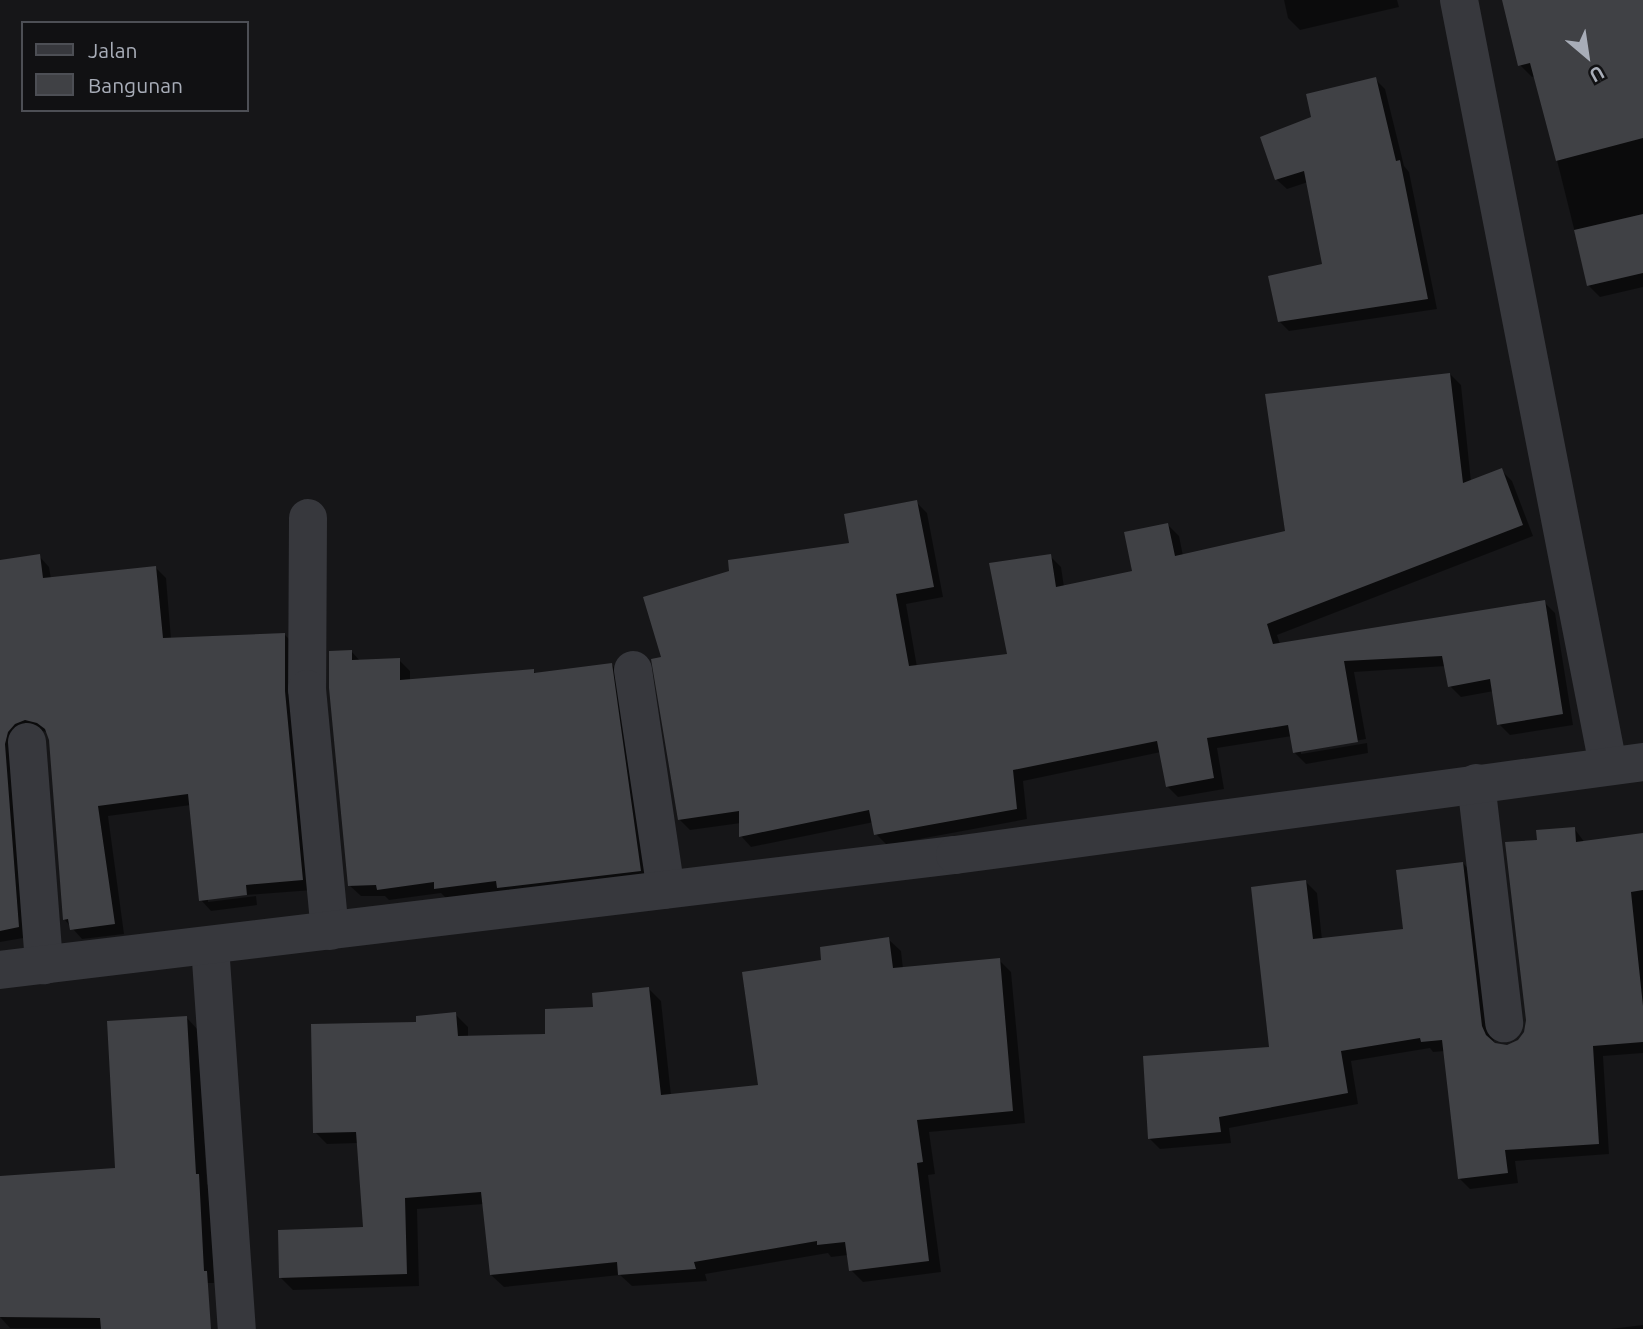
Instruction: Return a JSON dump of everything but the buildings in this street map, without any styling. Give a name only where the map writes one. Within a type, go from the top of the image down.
[{"type":"street","points":[[0,970],[955,855],[1626,763],[1459,0]]},
{"type":"street","points":[[308,518],[307,689],[330,931]]},
{"type":"street","points":[[633,670],[666,890]]},
{"type":"street","points":[[27,742],[44,965]]},
{"type":"street","points":[[1476,783],[1504,1023]]},
{"type":"street","points":[[210,946],[237,1329]]}]
